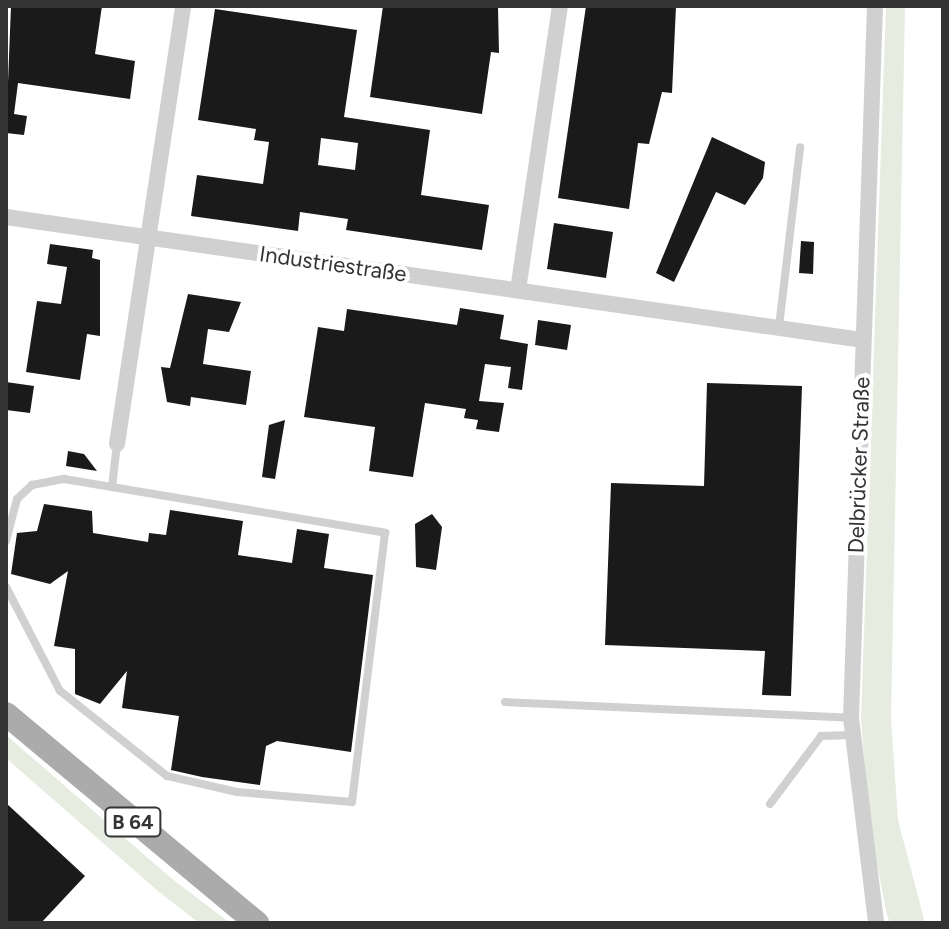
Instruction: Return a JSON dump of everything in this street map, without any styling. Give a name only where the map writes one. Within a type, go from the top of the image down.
[{"type":"main road","name":"B 64","points":[[6,714],[257,923]]},
{"type":"street","points":[[117,444],[183,6]]},
{"type":"street","points":[[518,290],[560,6]]},
{"type":"street","name":"Delbrücker Straße","points":[[875,6],[851,727],[876,923]]},
{"type":"street","name":"Industriestraße","points":[[6,217],[863,340]]},
{"type":"lane","points":[[779,328],[800,147]]},
{"type":"lane","points":[[112,487],[117,444]]},
{"type":"lane","points":[[6,541],[17,499],[32,485],[64,479],[385,533],[352,802],[237,792],[167,776],[60,691],[6,587]]},
{"type":"lane","points":[[505,702],[851,727]]},
{"type":"lane","points":[[770,804],[821,736],[851,727]]},
{"type":"shaded area","points":[[886,6],[905,6],[891,719],[898,820],[925,923],[890,923],[887,915],[869,823],[861,719]]},
{"type":"shaded area","points":[[6,735],[171,878],[230,923],[199,923],[158,891],[6,758]]},
{"type":"building","points":[[11,6],[102,6],[95,54],[135,61],[130,99],[18,83],[14,114],[27,116],[24,135],[6,133]]},
{"type":"building","points":[[383,6],[498,6],[499,53],[491,52],[482,114],[370,97]]},
{"type":"building","points":[[586,6],[676,6],[672,93],[662,92],[649,144],[638,143],[629,209],[558,198]]},
{"type":"building","points":[[215,9],[357,30],[344,117],[430,130],[421,195],[489,205],[482,250],[346,230],[348,219],[300,212],[298,231],[191,216],[197,175],[263,184],[269,142],[254,140],[256,129],[198,120]],"holes":[[[321,138],[358,143],[355,170],[318,165]]]},
{"type":"building","points":[[712,137],[765,162],[763,178],[745,205],[716,192],[674,282],[656,273]]},
{"type":"building","points":[[554,223],[613,232],[606,278],[547,269]]},
{"type":"building","points":[[801,241],[814,242],[813,274],[799,273]]},
{"type":"building","points":[[50,244],[93,250],[92,258],[100,260],[100,336],[87,334],[80,380],[26,372],[37,301],[61,304],[67,267],[47,264]]},
{"type":"building","points":[[188,294],[241,302],[229,332],[208,329],[203,364],[251,371],[246,405],[191,397],[190,406],[167,402],[161,367],[170,368]]},
{"type":"building","points":[[460,308],[504,315],[500,339],[528,344],[522,390],[508,388],[511,367],[485,364],[479,401],[504,403],[499,432],[476,429],[478,420],[464,418],[466,409],[425,403],[413,477],[369,471],[375,427],[304,417],[318,327],[344,331],[347,309],[457,325]]},
{"type":"building","points":[[538,320],[571,325],[567,350],[535,345]]},
{"type":"building","points":[[6,382],[34,386],[30,413],[6,410]]},
{"type":"building","points":[[707,383],[802,386],[791,696],[762,695],[765,651],[605,645],[611,483],[704,486]]},
{"type":"building","points":[[285,420],[275,479],[262,477],[269,425]]},
{"type":"building","points":[[68,451],[84,454],[97,471],[66,466]]},
{"type":"building","points":[[44,504],[92,511],[93,533],[148,542],[149,533],[166,535],[170,510],[243,521],[238,555],[292,563],[297,529],[329,534],[324,568],[373,575],[351,752],[277,741],[266,746],[260,785],[202,777],[171,770],[179,716],[122,708],[127,671],[100,704],[75,694],[75,649],[54,646],[68,571],[50,584],[11,574],[17,533],[37,531]]},
{"type":"building","points":[[432,514],[442,527],[436,570],[416,567],[415,524]]},
{"type":"building","points":[[6,803],[85,876],[41,923],[6,923]]}]
